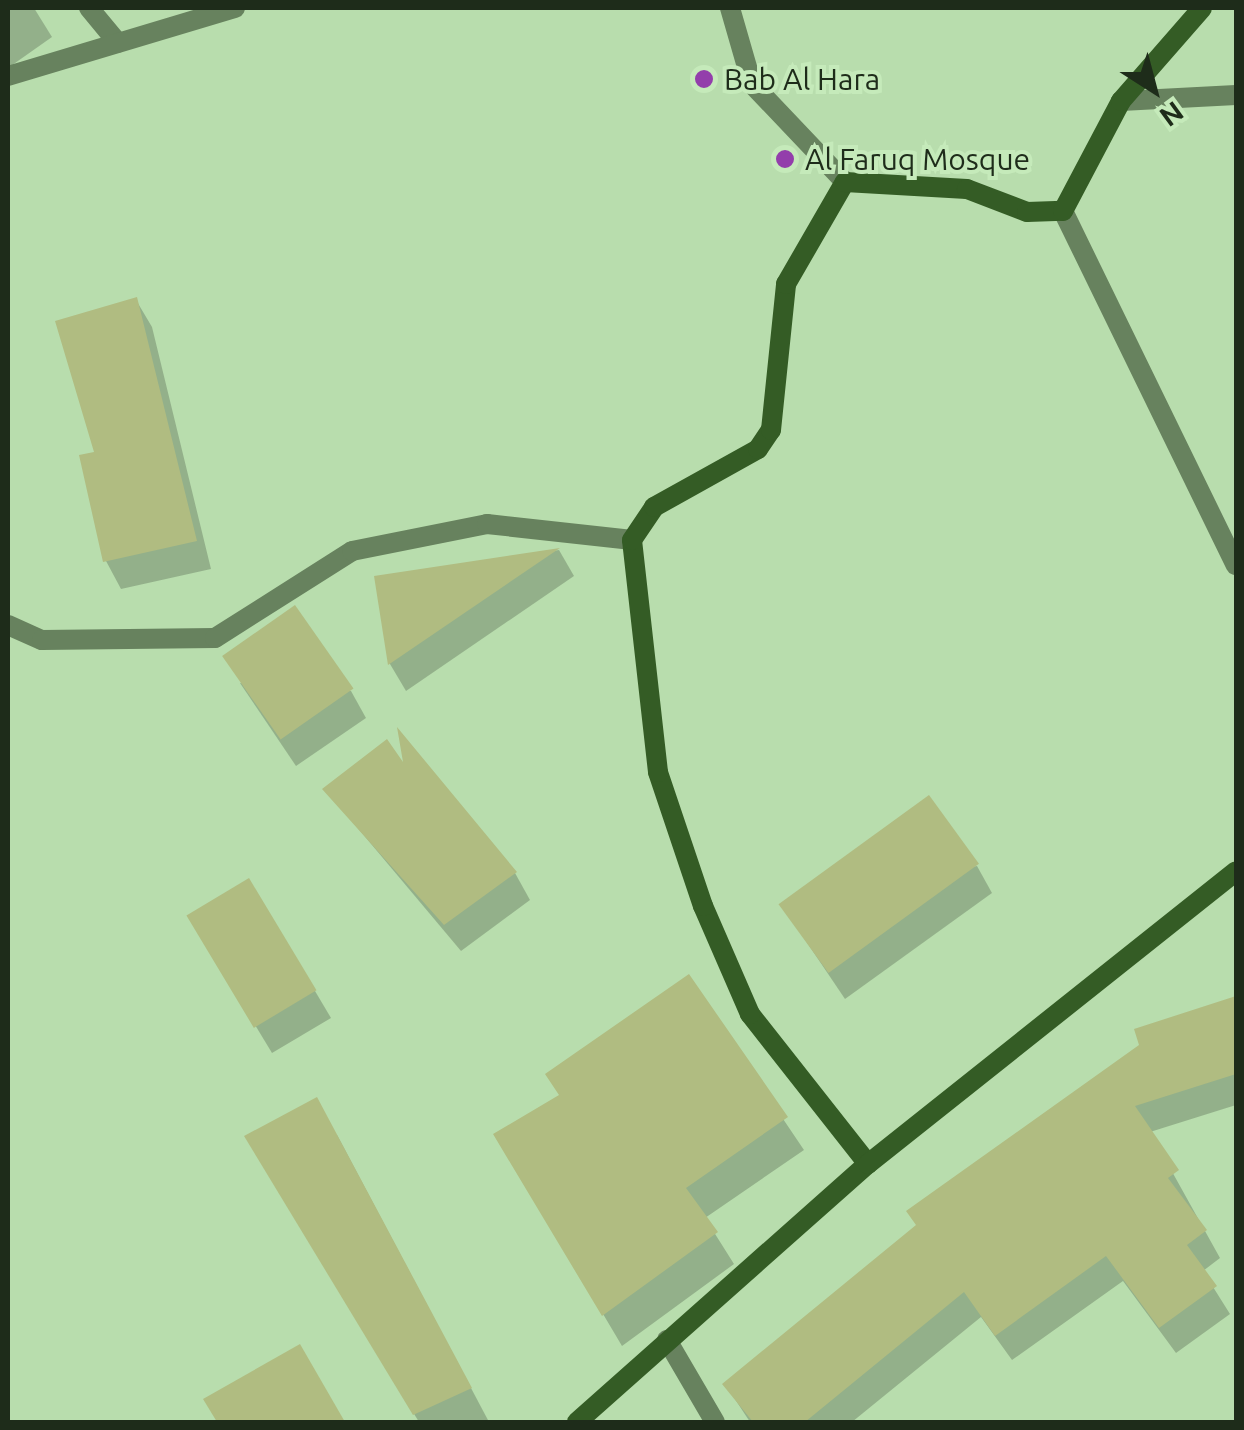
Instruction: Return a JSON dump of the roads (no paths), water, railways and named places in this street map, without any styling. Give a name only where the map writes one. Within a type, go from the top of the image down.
[{"type":"street","points":[[89,8],[118,43]]},
{"type":"street","points":[[8,76],[235,8]]},
{"type":"street","points":[[730,8],[752,84],[845,182],[967,190],[1027,212],[1063,211]]},
{"type":"street","points":[[1063,211],[1121,100],[1202,8]]},
{"type":"street","points":[[1121,100],[1236,95]]},
{"type":"street","points":[[845,182],[786,284],[772,430],[758,449],[654,508],[632,540],[658,772],[703,906],[750,1014],[868,1164]]},
{"type":"street","points":[[1063,211],[1236,565]]},
{"type":"street","points":[[8,625],[42,640],[215,638],[352,551],[487,524],[632,540]]},
{"type":"street","points":[[577,1422],[868,1164],[1236,872]]},
{"type":"street","points":[[667,1340],[715,1422]]},
{"type":"place","name":"Bab Al Hara","points":[[704,79]]},
{"type":"place","name":"Al Faruq Mosque","points":[[785,159]]}]
